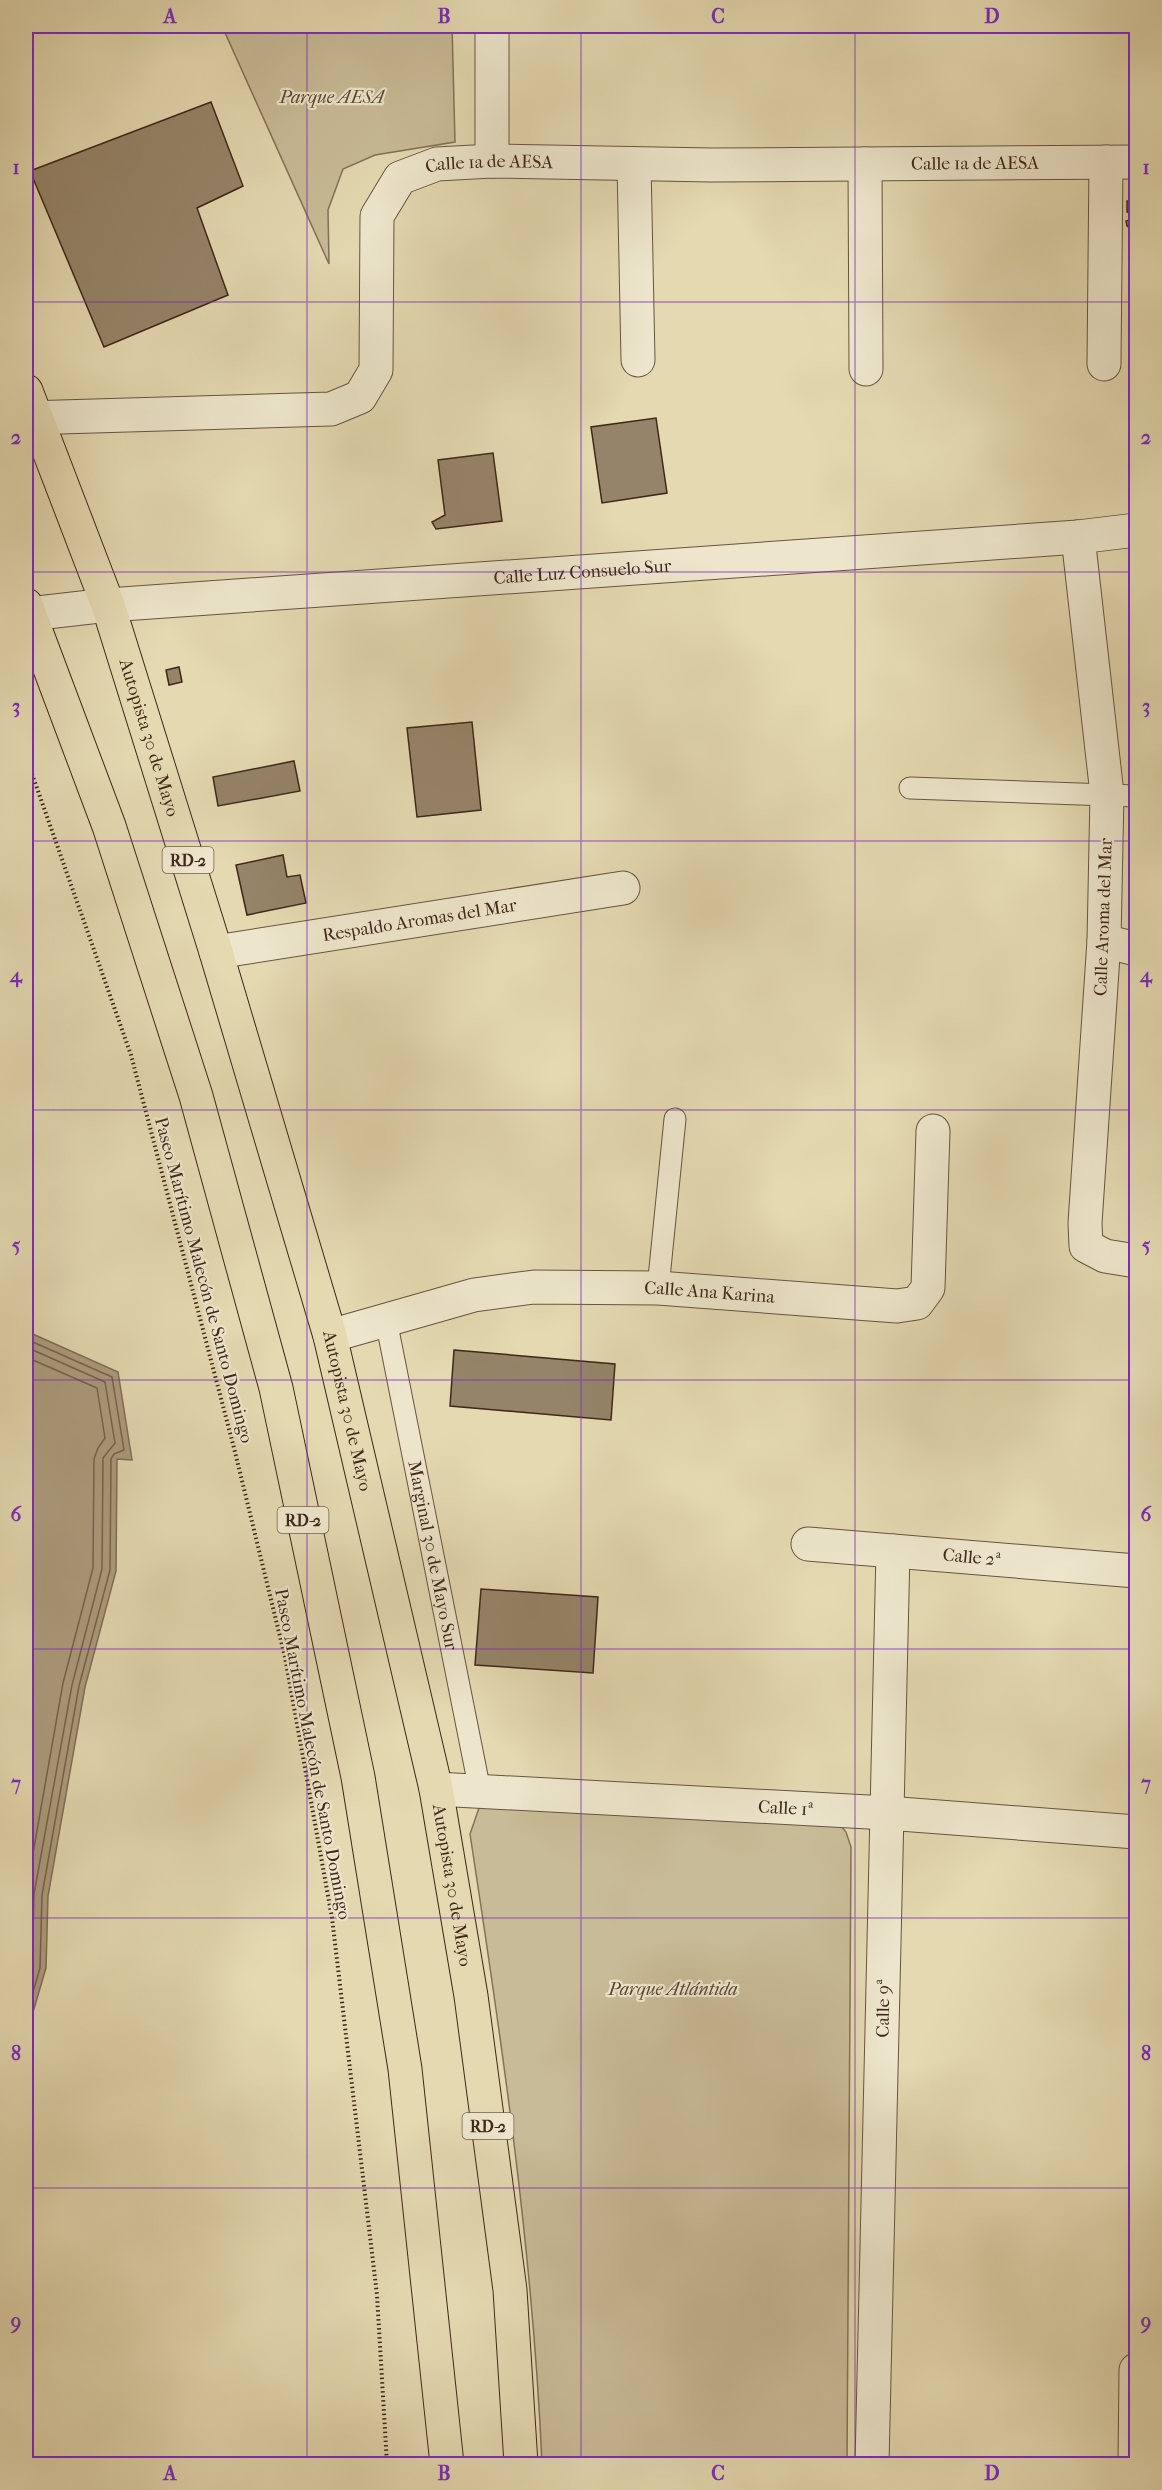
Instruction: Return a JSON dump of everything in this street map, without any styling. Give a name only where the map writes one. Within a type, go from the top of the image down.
[{"type":"highway","name":"Autopista 30 de Mayo","points":[[29,409],[108,605],[216,952],[330,1336],[436,1789],[471,1996],[510,2290],[521,2464]]},
{"type":"highway","name":"RD-2","points":[[27,610],[109,826],[195,1096],[276,1388],[358,1778],[403,2057],[447,2464]]},
{"type":"street","points":[[492,26],[492,161]]},
{"type":"street","name":"Calle 1a de AESA","points":[[29,409],[331,409],[360,397],[376,370],[377,216],[400,178],[437,164],[492,161],[634,164],[1121,162]]},
{"type":"street","points":[[1104,364],[1121,162]]},
{"type":"street","points":[[634,164],[638,360]]},
{"type":"street","points":[[865,164],[866,369]]},
{"type":"street","name":"Calle Luz Consuelo Sur","points":[[27,610],[1078,537],[1137,530]]},
{"type":"street","name":"Calle Aroma del Mar","points":[[1078,537],[1122,795],[1104,941],[1085,1223],[1086,1246],[1105,1256],[1137,1261]]},
{"type":"street","name":"Respaldo Aromas del Mar","points":[[216,952],[623,888]]},
{"type":"street","points":[[1104,941],[1137,949]]},
{"type":"street","name":"Calle Ana Karina","points":[[330,1336],[474,1295],[534,1287],[657,1288],[897,1306],[917,1303],[928,1288],[933,1131]]},
{"type":"street","name":"Calle 2ª","points":[[808,1544],[1137,1571]]},
{"type":"street","name":"Calle 9ª","points":[[872,2464],[893,1551]]},
{"type":"street","name":"Calle 1ª","points":[[436,1789],[887,1813],[1137,1832]]},
{"type":"street","points":[[1135,2464],[1137,2370]]},
{"type":"lane","points":[[910,788],[1122,795]]},
{"type":"lane","points":[[657,1288],[675,1119]]},
{"type":"lane","name":"Marginal 30 de Mayo Sur","points":[[386,1320],[480,1791]]},
{"type":"path","name":"Paseo Marítimo Malecón de Santo Domingo","points":[[26,757],[131,1055],[234,1448],[285,1657],[332,1918],[377,2295],[387,2464]]},
{"type":"green space","name":"Parque AESA","points":[[222,26],[452,26],[455,142],[375,155],[343,169],[328,210],[329,264]]},
{"type":"green space","name":"Parque Atlántida","points":[[497,1800],[837,1821],[846,1832],[851,1847],[847,2464],[542,2464],[538,2385],[515,2148],[470,1834],[479,1808]]},
{"type":"water","points":[[26,1331],[118,1372],[132,1460],[117,1459],[116,1571],[85,1687],[48,1896],[46,1968],[26,2036]]},
{"type":"building","points":[[211,102],[243,186],[197,208],[228,295],[104,347],[30,171]]},
{"type":"building","points":[[1127,201],[1136,201],[1136,269],[1132,269],[1132,229],[1127,226],[1126,221],[1133,219],[1133,214],[1127,212]]},
{"type":"building","points":[[656,418],[667,493],[602,503],[591,427]]},
{"type":"building","points":[[493,453],[502,521],[436,529],[432,522],[445,515],[438,460]]},
{"type":"building","points":[[179,667],[182,682],[169,685],[166,670]]},
{"type":"building","points":[[472,722],[481,810],[417,817],[407,728]]},
{"type":"building","points":[[294,761],[300,791],[218,806],[213,777]]},
{"type":"building","points":[[283,855],[287,877],[300,875],[306,903],[247,915],[236,865]]},
{"type":"building","points":[[454,1350],[615,1364],[611,1420],[450,1406]]},
{"type":"building","points":[[481,1589],[598,1597],[593,1673],[475,1665]]}]
